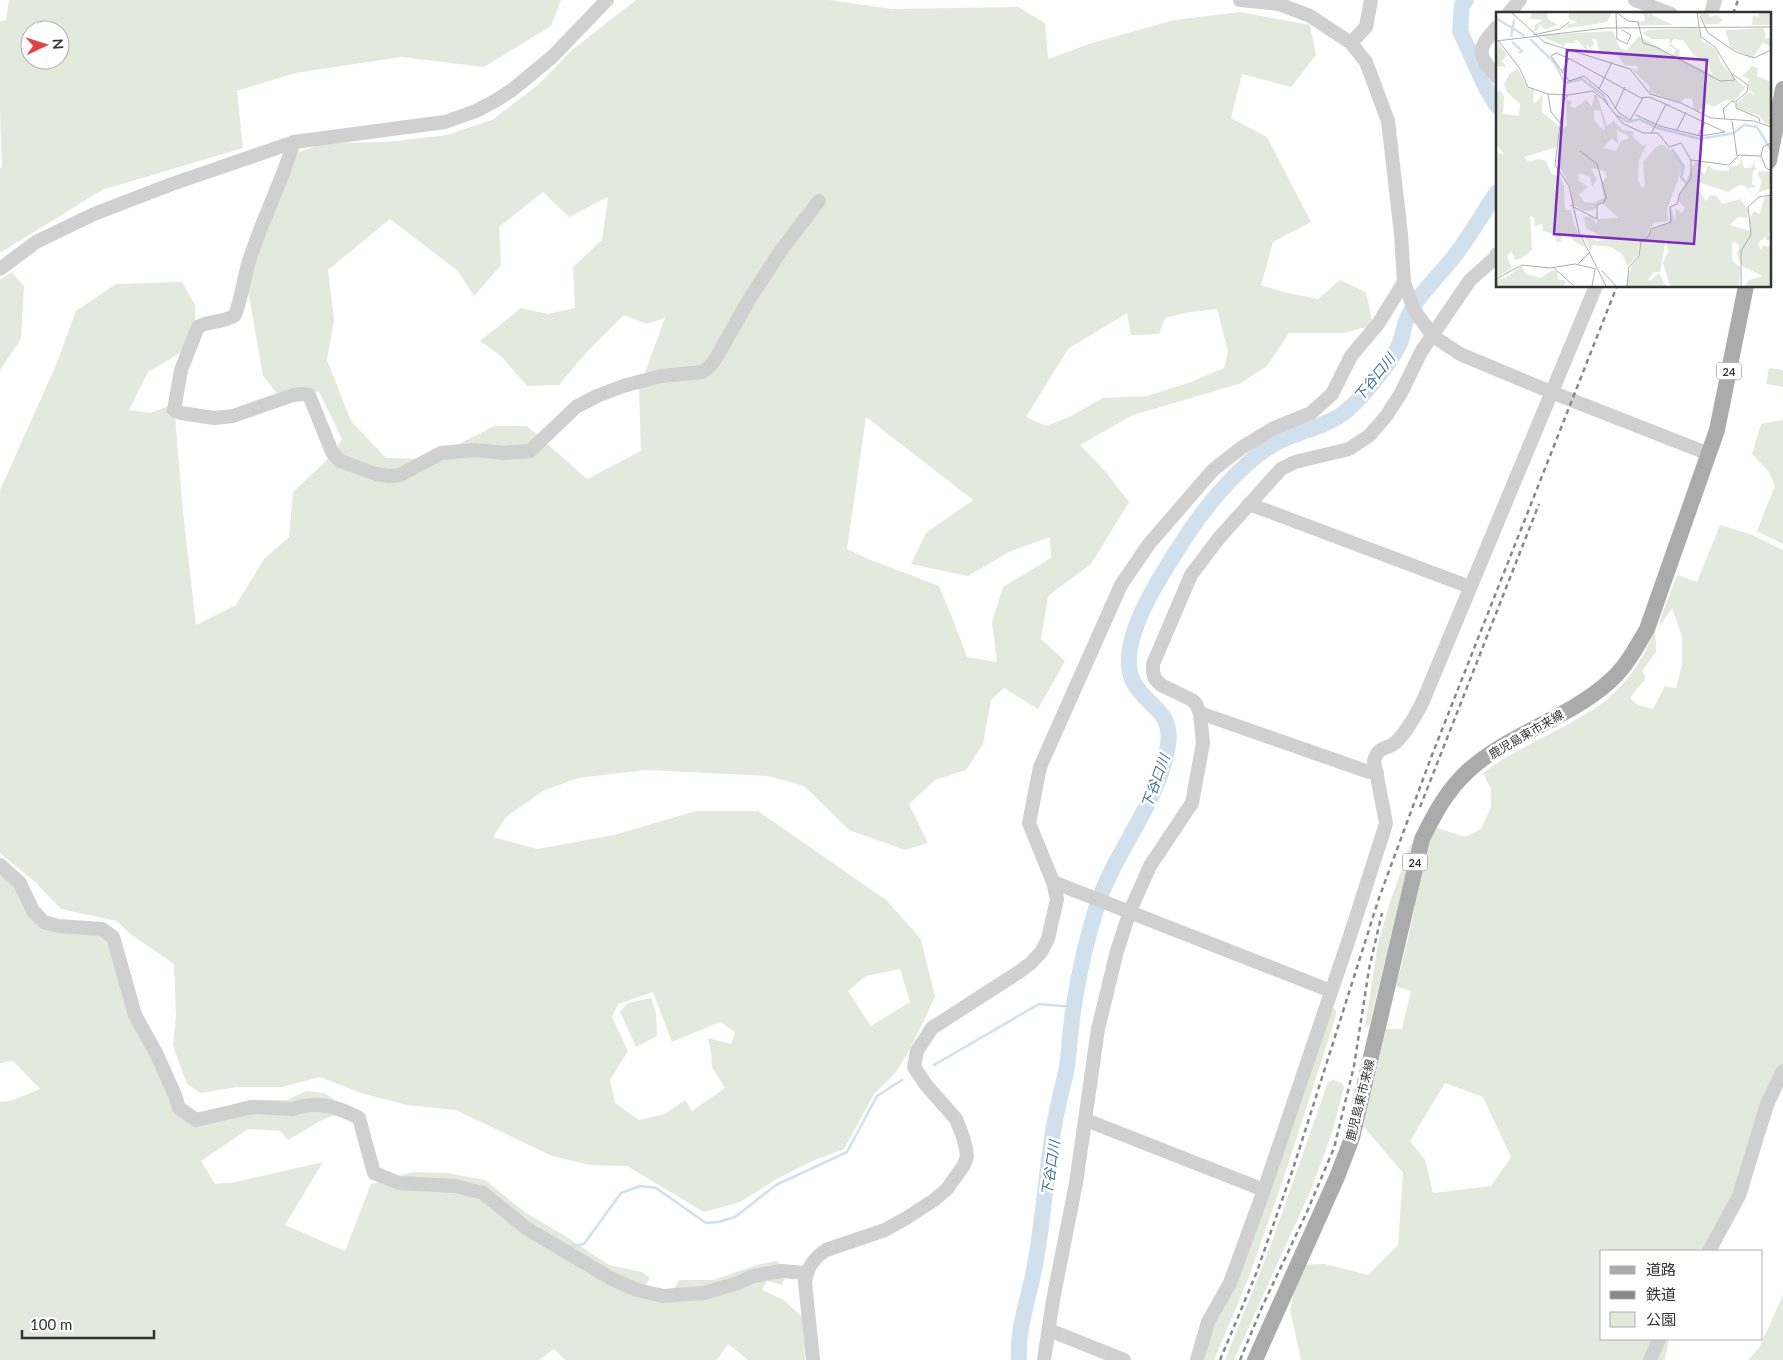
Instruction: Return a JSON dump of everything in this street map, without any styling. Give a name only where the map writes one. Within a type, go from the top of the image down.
[{"type":"main road","points":[[1770,156],[1783,89]]},
{"type":"main road","name":"鹿児島東市来線","points":[[1255,1360],[1337,1178],[1352,1138],[1422,839],[1436,810],[1450,790],[1469,770],[1490,753],[1591,696],[1610,681],[1631,657],[1647,629],[1659,600],[1709,454],[1726,386],[1746,288]]},
{"type":"street","points":[[0,269],[36,242],[94,214],[172,184],[294,142],[445,122],[476,111],[495,102],[512,90],[545,62],[607,0]]},
{"type":"street","points":[[1240,0],[1279,4],[1310,16],[1352,43],[1366,62],[1388,121],[1401,234],[1404,282],[1414,310],[1433,336],[1460,354],[1709,454]]},
{"type":"street","points":[[1352,43],[1366,27],[1371,0]]},
{"type":"street","points":[[1510,12],[1520,0]]},
{"type":"street","points":[[1635,0],[1666,12]]},
{"type":"street","points":[[1496,28],[1485,40],[1481,51],[1483,61],[1496,76]]},
{"type":"street","points":[[294,142],[284,173],[249,259],[235,314],[230,318],[203,324],[198,327],[181,370],[174,410],[181,413],[214,418],[233,416],[293,396],[302,394],[310,396],[332,452],[340,462],[389,476],[400,475],[441,452],[475,450],[503,453],[530,450],[576,407],[597,396],[623,386],[661,376],[702,372],[716,358],[750,298],[782,249],[819,201]]},
{"type":"street","points":[[1044,1360],[1053,1300],[1076,1182],[1098,1029],[1125,909],[1150,866],[1192,804],[1203,743],[1200,713],[1196,704],[1192,700],[1161,685],[1155,679],[1153,672],[1154,664],[1191,575],[1219,538],[1281,469],[1295,462],[1349,449],[1370,435],[1387,415],[1421,352],[1470,280],[1496,256]]},
{"type":"street","points":[[813,1360],[805,1292],[806,1273],[815,1259],[826,1250],[885,1230],[934,1200],[948,1188],[964,1165],[967,1156],[963,1137],[956,1120],[926,1085],[914,1066],[917,1051],[932,1028],[1032,963],[1048,939],[1056,899],[1053,882],[1029,823],[1033,798],[1040,767],[1121,585],[1149,544],[1213,470],[1241,448],[1274,428],[1311,413],[1332,394],[1351,356],[1378,324],[1404,282]]},
{"type":"street","points":[[1198,1360],[1208,1322],[1230,1283],[1264,1190],[1386,823],[1374,761],[1376,754],[1381,748],[1395,743],[1409,727],[1424,701],[1595,288]]},
{"type":"street","points":[[1249,504],[1470,587]]},
{"type":"street","points":[[1200,713],[1366,771],[1377,773]]},
{"type":"street","points":[[0,866],[20,883],[33,911],[44,922],[58,926],[102,929],[113,937],[135,1016],[156,1053],[179,1108],[196,1120],[252,1107],[293,1109],[327,1105],[340,1109],[359,1118],[374,1173],[399,1183],[455,1186],[483,1193],[526,1228],[612,1279],[637,1290],[663,1296],[704,1293],[738,1283],[753,1276],[781,1271],[806,1273]]},
{"type":"street","points":[[1053,882],[1331,992]]},
{"type":"street","points":[[1710,1250],[1739,1196],[1767,1104],[1783,1071]]},
{"type":"street","points":[[1086,1120],[1264,1190]]},
{"type":"street","points":[[1049,1330],[1124,1360]]},
{"type":"street","points":[[1650,1360],[1659,1340]]},
{"type":"green space","points":[[9,0],[561,0],[551,26],[484,67],[401,57],[295,73],[237,91],[243,148],[102,190],[0,253],[0,168],[2,167],[0,21],[6,20]]},
{"type":"green space","points":[[636,0],[829,0],[892,9],[1018,7],[1045,23],[1048,59],[1092,43],[1174,20],[1240,12],[1310,25],[1316,55],[1291,87],[1242,74],[1231,118],[1267,137],[1311,222],[1273,242],[1261,285],[1283,292],[1318,299],[1340,280],[1366,292],[1373,325],[1344,333],[1289,333],[1267,366],[1239,384],[1133,415],[1080,445],[1106,472],[1129,502],[1091,564],[1048,596],[1041,639],[1065,661],[1038,709],[1004,688],[991,700],[983,744],[966,770],[935,780],[909,804],[928,843],[905,850],[849,830],[804,786],[768,776],[646,770],[578,778],[543,791],[506,817],[493,837],[537,849],[614,835],[696,811],[758,811],[886,900],[921,939],[935,997],[911,1047],[896,1072],[874,1094],[844,1149],[810,1162],[777,1179],[740,1202],[704,1212],[627,1166],[590,1165],[552,1156],[456,1110],[407,1105],[361,1093],[320,1077],[282,1087],[236,1087],[201,1093],[187,1084],[173,1046],[176,1015],[174,964],[129,933],[117,921],[61,909],[35,882],[0,853],[0,490],[56,365],[76,311],[116,284],[182,282],[195,305],[195,344],[148,372],[129,410],[150,413],[174,404],[183,512],[196,625],[236,605],[264,559],[289,537],[293,492],[332,455],[342,439],[319,392],[305,390],[282,400],[263,376],[247,285],[270,207],[299,152],[325,143],[388,142],[447,135],[492,120],[538,85],[572,50]],"holes":[[[543,192],[569,217],[608,197],[602,240],[573,267],[575,308],[548,314],[521,308],[480,341],[501,356],[527,386],[559,385],[585,354],[624,315],[647,324],[665,318],[639,389],[641,451],[587,479],[527,426],[494,426],[430,459],[386,458],[351,421],[327,360],[334,320],[328,270],[390,219],[458,271],[474,296],[501,265],[499,227]],[[1217,309],[1228,351],[1224,368],[1191,382],[1147,396],[1103,398],[1069,417],[1046,426],[1026,417],[1068,349],[1127,313],[1131,335],[1159,334],[1165,318],[1190,312]],[[866,417],[973,500],[926,533],[911,564],[968,576],[1011,551],[1050,537],[1051,558],[1003,587],[992,622],[997,662],[967,657],[939,586],[847,549]],[[900,969],[910,1002],[871,1026],[848,991],[866,976]],[[653,992],[672,1042],[720,1022],[735,1032],[731,1044],[708,1038],[712,1067],[725,1088],[692,1111],[685,1100],[665,1114],[639,1120],[615,1103],[610,1080],[628,1051],[612,1017],[618,1004]]]},
{"type":"green space","points":[[12,272],[24,286],[21,339],[0,370],[0,280]]},
{"type":"green space","points":[[1769,368],[1783,370],[1783,387],[1766,384]]},
{"type":"green space","points":[[1783,420],[1783,544],[1757,531],[1775,486],[1769,472],[1752,454],[1761,424]]},
{"type":"green space","points":[[1720,525],[1750,534],[1783,550],[1783,1086],[1773,1110],[1754,1169],[1715,1250],[1600,1250],[1600,1340],[1669,1340],[1665,1360],[1301,1360],[1290,1310],[1300,1265],[1325,1264],[1368,1275],[1398,1245],[1403,1173],[1363,1126],[1386,1029],[1402,1029],[1411,991],[1396,986],[1414,910],[1421,867],[1431,837],[1437,828],[1465,837],[1481,829],[1491,807],[1491,789],[1483,773],[1509,756],[1589,712],[1610,697],[1637,666],[1655,630],[1656,652],[1642,671],[1646,678],[1630,698],[1638,705],[1653,709],[1665,686],[1676,688],[1682,665],[1682,636],[1672,608],[1660,626],[1660,620],[1677,575],[1697,582]],"holes":[[[1445,1083],[1483,1097],[1511,1157],[1491,1186],[1433,1193],[1425,1160],[1410,1141]]]},
{"type":"green space","points":[[1411,843],[1413,846],[1369,1026],[1365,1027],[1378,943]]},
{"type":"green space","points":[[0,859],[35,910],[53,921],[102,932],[115,950],[172,1096],[192,1112],[208,1112],[248,1100],[287,1100],[306,1091],[324,1093],[335,1100],[338,1114],[322,1120],[288,1140],[280,1131],[248,1129],[201,1161],[215,1184],[235,1182],[323,1162],[285,1225],[345,1251],[371,1184],[412,1172],[447,1173],[485,1180],[526,1213],[609,1265],[642,1272],[650,1278],[639,1295],[667,1301],[679,1280],[713,1280],[760,1264],[777,1261],[787,1273],[782,1285],[767,1281],[762,1290],[784,1300],[802,1317],[805,1360],[748,1360],[728,1344],[717,1360],[565,1360],[554,1349],[539,1360],[0,1360],[0,1102],[10,1101],[40,1089],[13,1061],[0,1063]]},
{"type":"green space","points":[[651,998],[656,1013],[657,1036],[636,1047],[620,1012],[628,1003]]},
{"type":"green space","points":[[1334,1008],[1336,1016],[1283,1180],[1247,1282],[1214,1360],[1205,1360],[1211,1328],[1225,1307],[1242,1268],[1329,1012]]},
{"type":"green space","points":[[1333,1080],[1342,1083],[1344,1087],[1332,1133],[1313,1185],[1234,1360],[1225,1360],[1270,1247],[1328,1082]]},
{"type":"green space","points":[[1783,1295],[1783,1360],[1748,1360],[1759,1348]]},
{"type":"waterway","name":"下谷口川","points":[[1466,0],[1462,5],[1460,31],[1486,88],[1496,104]]},
{"type":"waterway","name":"下谷口川","points":[[1019,1360],[1021,1330],[1037,1251],[1052,1139],[1066,1072],[1078,980],[1090,930],[1097,906],[1114,866],[1156,786],[1168,745],[1169,733],[1167,724],[1158,710],[1134,683],[1129,667],[1130,648],[1144,607],[1195,523],[1205,509],[1242,469],[1269,447],[1337,418],[1358,400],[1395,353],[1409,314],[1414,306],[1456,254],[1496,194]]},
{"type":"waterway","points":[[934,1065],[1039,1004],[1074,1007]]},
{"type":"waterway","points":[[571,1246],[584,1244],[621,1193],[640,1186],[656,1188],[706,1223],[735,1217],[776,1185],[847,1152],[877,1096],[902,1080]]},
{"type":"railway","points":[[1734,12],[1738,0]]},
{"type":"railway","points":[[1220,1360],[1256,1274],[1293,1169],[1379,898],[1396,852],[1432,755],[1616,288]]},
{"type":"railway","points":[[1420,807],[1539,504]]},
{"type":"railway","points":[[1240,1360],[1334,1148],[1354,1066],[1369,969],[1382,913]]}]
